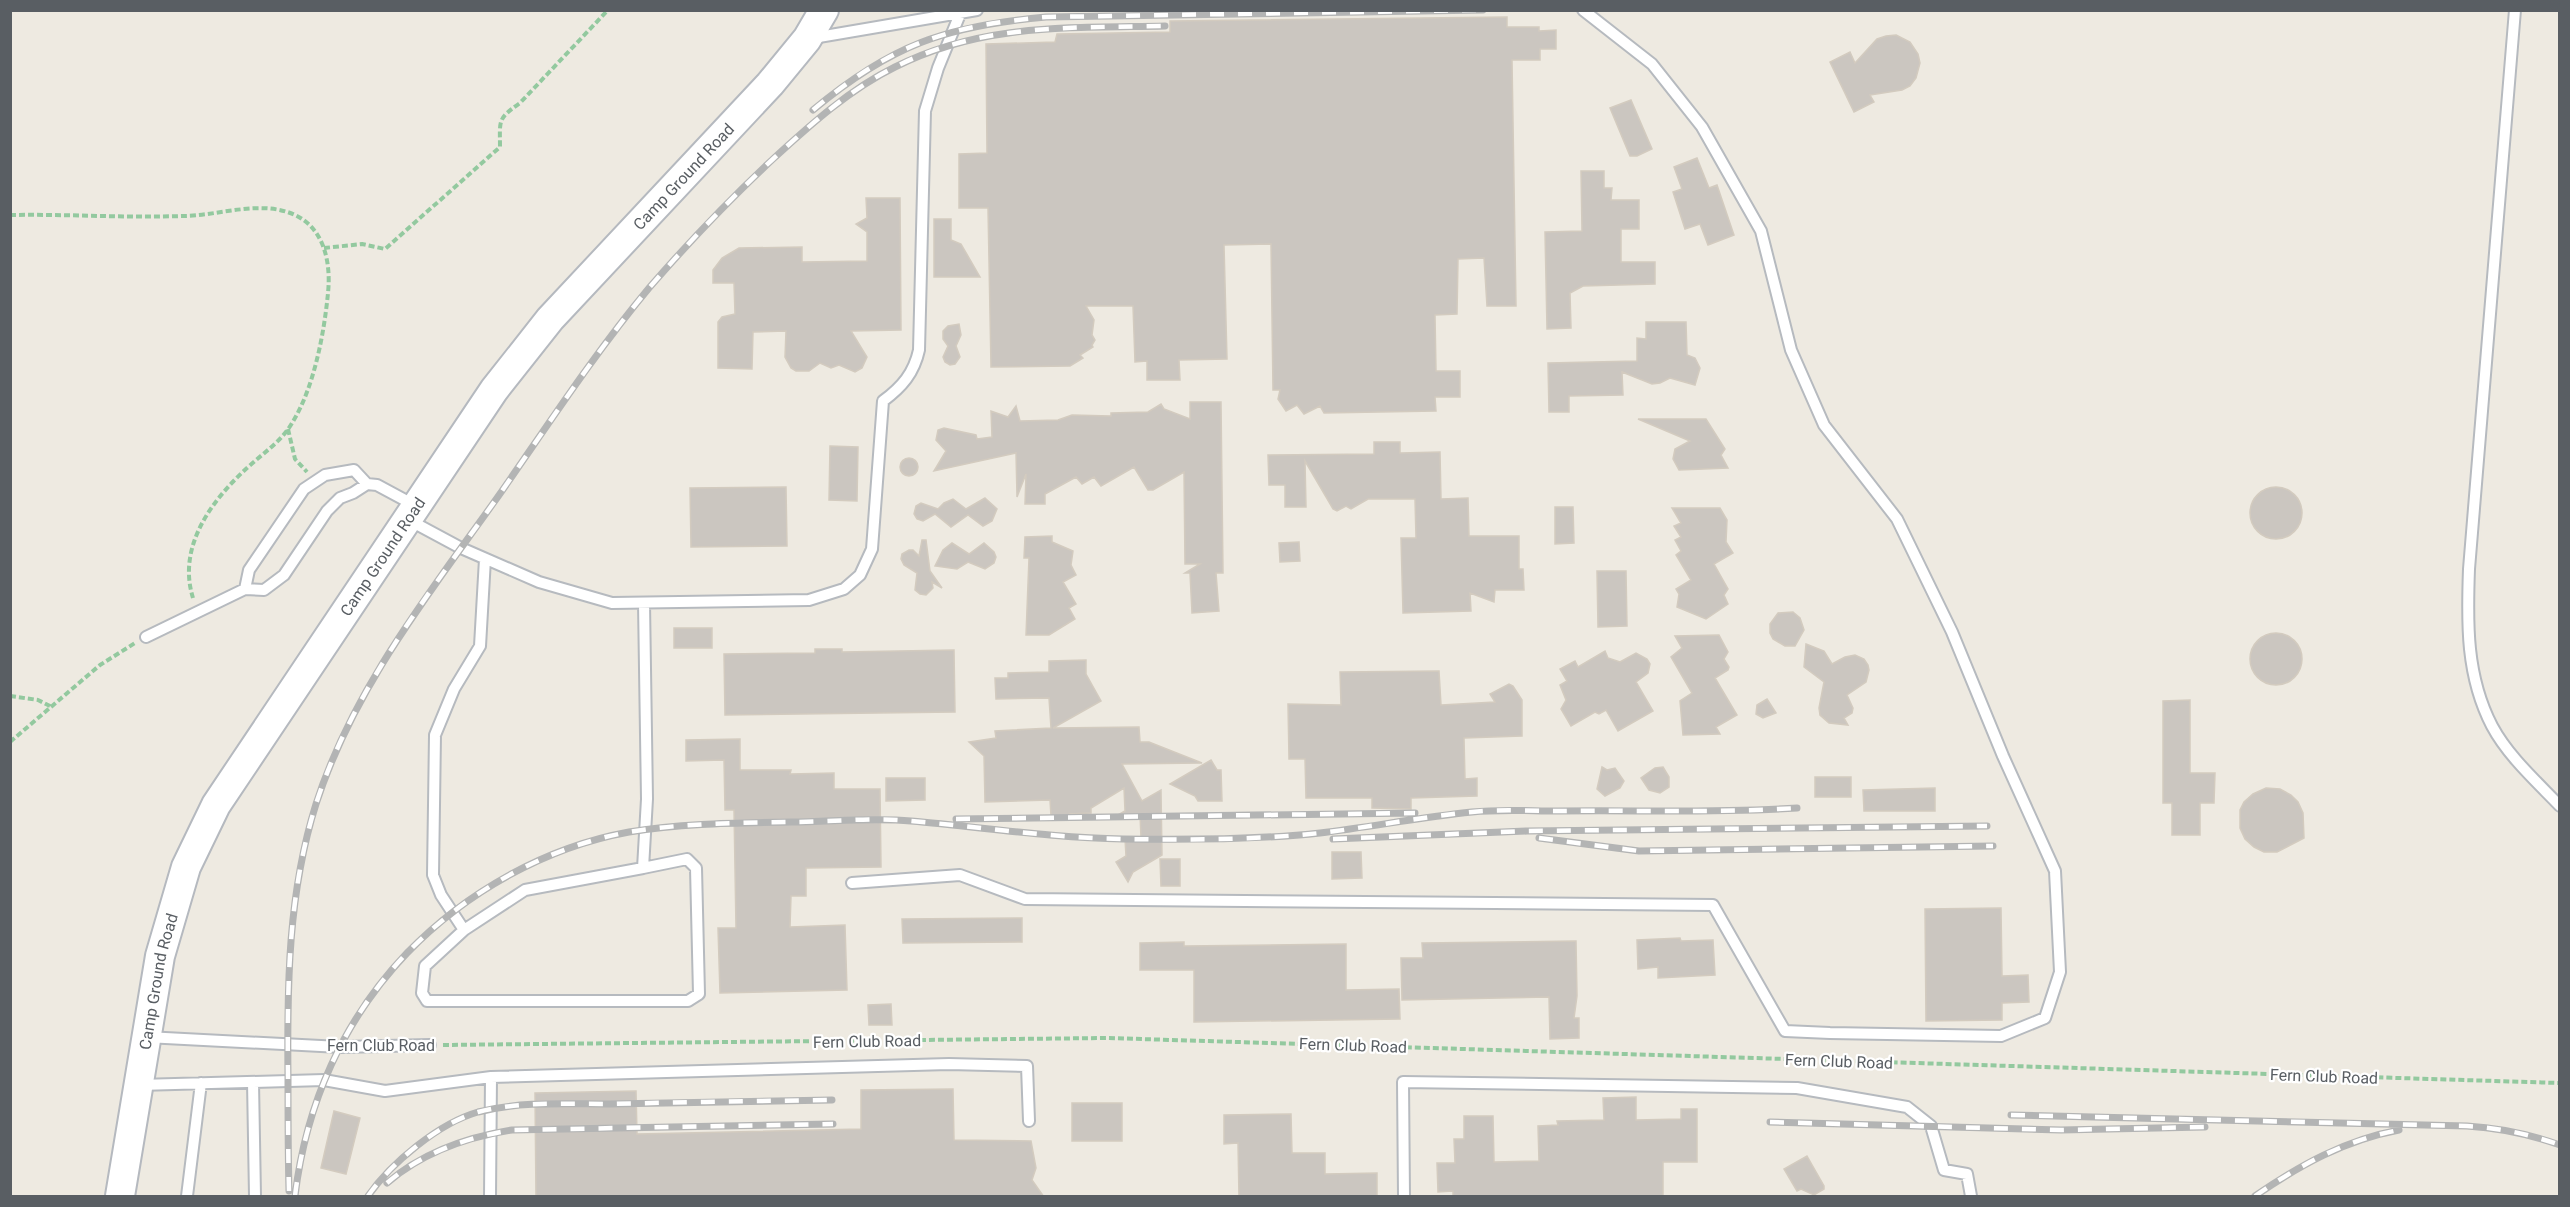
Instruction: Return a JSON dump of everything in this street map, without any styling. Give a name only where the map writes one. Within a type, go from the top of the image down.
[{"type":"street","name":"Camp Ground Road","points":[[120,1197],[160,956],[176,898],[199,838],[216,806],[494,390],[537,334],[770,84],[807,39],[824,10]]},
{"type":"lane","points":[[807,39],[977,10]]},
{"type":"lane","points":[[852,884],[960,875],[1025,899],[1713,905],[1785,1030],[1830,1034],[2001,1036],[2045,1018],[2060,972],[2055,871],[2003,756],[1952,632],[1896,519],[1824,425],[1791,350],[1761,231],[1702,127],[1652,64],[1583,10]]},
{"type":"lane","points":[[2515,10],[2470,557],[2467,626],[2469,659],[2492,725],[2512,755],[2559,806]]},
{"type":"lane","points":[[245,589],[249,570],[304,489],[325,475],[354,470],[367,484],[377,486],[412,512],[486,559],[539,582],[612,603],[809,600],[844,589],[860,575],[872,549],[883,401],[897,390],[915,368],[919,350],[925,111],[938,68],[960,14]]},
{"type":"lane","points":[[146,637],[245,589],[264,590],[284,575],[327,511],[340,498],[353,494],[367,484]]},
{"type":"lane","points":[[464,930],[441,895],[433,875],[435,735],[454,689],[480,646],[486,559]]},
{"type":"lane","points":[[643,868],[647,799],[644,603]]},
{"type":"lane","points":[[687,859],[696,868],[699,994],[688,1000],[427,1001],[422,993],[425,966],[464,930],[525,890],[687,859]]},
{"type":"lane","name":"Fern Club Road","points":[[146,1037],[340,1047],[430,1046]]},
{"type":"lane","points":[[138,1085],[324,1080],[385,1091],[490,1077],[949,1065],[1027,1066],[1029,1121]]},
{"type":"lane","points":[[490,1077],[490,1197]]},
{"type":"lane","points":[[253,1082],[255,1197]]},
{"type":"lane","points":[[1404,1197],[1402,1082],[1797,1088],[1907,1107],[1931,1126],[1944,1170],[1967,1174],[1971,1197]]},
{"type":"lane","points":[[188,1197],[201,1083]]},
{"type":"path","points":[[324,248],[362,244],[386,249],[500,147],[500,123],[503,115],[520,103],[608,10]]},
{"type":"path","points":[[10,215],[184,216],[255,209],[278,210],[294,215],[305,222],[324,248],[328,261],[329,282],[326,319],[315,365],[300,407],[288,429],[231,483],[200,526],[191,548],[189,568],[192,596],[199,610]]},
{"type":"path","points":[[288,429],[295,459],[316,480]]},
{"type":"path","points":[[10,742],[100,665],[146,637]]},
{"type":"path","points":[[10,696],[38,700],[50,706]]},
{"type":"path","name":"Fern Club Road","points":[[430,1046],[1108,1038],[2559,1083]]},
{"type":"building","points":[[1507,17],[1507,27],[1539,27],[1539,31],[1556,30],[1556,49],[1540,49],[1540,60],[1512,60],[1516,306],[1487,306],[1484,258],[1458,259],[1457,314],[1435,315],[1436,371],[1460,371],[1460,397],[1435,397],[1436,411],[1324,413],[1320,406],[1304,414],[1297,405],[1286,411],[1278,399],[1280,390],[1273,390],[1271,244],[1224,245],[1227,359],[1179,360],[1180,380],[1147,380],[1147,361],[1135,362],[1133,306],[1086,306],[1094,320],[1092,335],[1095,340],[1093,347],[1080,355],[1083,358],[1070,366],[991,367],[988,208],[959,208],[959,154],[987,153],[986,44],[1055,42],[1057,34],[1170,32],[1170,21]]},
{"type":"building","points":[[1896,35],[1910,42],[1918,54],[1920,63],[1916,78],[1910,86],[1902,90],[1870,95],[1874,102],[1854,112],[1830,62],[1850,52],[1855,63],[1877,39]]},
{"type":"building","points":[[1631,100],[1652,149],[1637,156],[1630,156],[1610,108]]},
{"type":"building","points":[[1697,158],[1709,188],[1717,185],[1734,235],[1708,245],[1700,224],[1685,229],[1673,192],[1682,189],[1674,167]]},
{"type":"building","points":[[1581,171],[1604,171],[1604,188],[1612,188],[1611,200],[1639,200],[1639,229],[1621,229],[1621,262],[1655,262],[1655,284],[1583,286],[1570,293],[1571,328],[1547,329],[1545,232],[1582,231]]},
{"type":"building","points":[[866,198],[900,198],[901,330],[851,331],[867,357],[862,368],[855,372],[839,365],[831,368],[820,363],[809,371],[796,371],[791,368],[785,357],[786,331],[753,332],[752,369],[718,368],[718,322],[722,317],[735,314],[734,283],[713,283],[713,270],[722,258],[739,248],[802,247],[802,262],[867,261],[867,232],[856,224],[867,218]]},
{"type":"building","points":[[934,219],[951,219],[951,240],[961,244],[980,277],[934,277]]},
{"type":"building","points":[[1646,322],[1686,322],[1687,355],[1695,358],[1700,368],[1695,385],[1670,378],[1652,384],[1622,372],[1623,395],[1569,396],[1569,412],[1549,412],[1548,363],[1637,361],[1637,338],[1646,339]]},
{"type":"building","points":[[959,324],[961,335],[956,346],[960,357],[955,364],[950,365],[943,357],[948,346],[943,339],[943,331],[948,326]]},
{"type":"building","points":[[1190,402],[1221,402],[1223,573],[1216,573],[1219,611],[1192,613],[1190,573],[1185,573],[1200,564],[1185,564],[1184,472],[1153,490],[1148,490],[1134,467],[1101,486],[1094,477],[1082,484],[1076,477],[1045,494],[1045,504],[1025,504],[1026,474],[1017,497],[1016,453],[934,471],[946,451],[936,440],[938,430],[944,428],[976,435],[977,439],[992,437],[991,411],[1008,417],[1016,406],[1020,421],[1058,420],[1072,415],[1111,416],[1111,413],[1148,412],[1161,404],[1164,409],[1190,419]]},
{"type":"building","points":[[1638,419],[1706,419],[1725,449],[1721,455],[1728,468],[1679,470],[1673,459],[1675,449],[1690,441]]},
{"type":"building","points":[[1374,442],[1400,442],[1400,453],[1440,452],[1441,499],[1468,498],[1469,536],[1519,536],[1519,569],[1523,569],[1524,590],[1495,590],[1494,602],[1470,593],[1471,611],[1403,613],[1401,538],[1416,538],[1415,499],[1368,499],[1351,509],[1346,506],[1337,511],[1333,509],[1305,461],[1306,507],[1285,507],[1285,485],[1269,485],[1268,455],[1374,454]]},
{"type":"building","points":[[830,446],[858,447],[857,501],[829,500]]},
{"type":"building","points":[[909,458],[915,461],[918,467],[915,473],[909,476],[903,473],[900,467],[903,461]]},
{"type":"building","points":[[786,487],[787,546],[691,547],[690,488]]},
{"type":"building","points":[[2276,487],[2286,489],[2294,495],[2300,503],[2302,513],[2300,523],[2294,531],[2286,537],[2276,539],[2266,537],[2258,531],[2252,523],[2250,513],[2252,503],[2258,495],[2266,489]]},
{"type":"building","points":[[985,498],[997,509],[992,521],[983,526],[968,515],[951,527],[935,514],[923,521],[917,519],[914,514],[916,506],[921,503],[938,509],[953,499],[966,509]]},
{"type":"building","points":[[1555,507],[1573,507],[1574,543],[1555,544]]},
{"type":"building","points":[[1672,508],[1720,508],[1727,520],[1726,542],[1733,553],[1714,564],[1728,589],[1724,595],[1728,604],[1706,619],[1677,607],[1679,594],[1676,589],[1691,580],[1676,555],[1681,551],[1675,540],[1681,537],[1674,526],[1681,523]]},
{"type":"building","points":[[1052,536],[1052,542],[1073,551],[1071,565],[1076,575],[1063,582],[1076,604],[1069,608],[1075,619],[1049,635],[1026,635],[1029,558],[1024,558],[1025,537]]},
{"type":"building","points":[[922,540],[926,540],[930,571],[942,588],[932,582],[933,588],[926,595],[915,590],[917,573],[904,565],[901,559],[902,554],[909,550],[913,550],[919,556]]},
{"type":"building","points":[[1299,542],[1300,561],[1280,562],[1279,543]]},
{"type":"building","points":[[952,543],[969,554],[984,543],[994,552],[996,557],[994,563],[985,569],[968,562],[957,569],[935,566],[943,550]]},
{"type":"building","points":[[1597,571],[1626,571],[1627,626],[1598,627]]},
{"type":"building","points":[[1793,612],[1800,618],[1804,630],[1795,646],[1785,646],[1773,639],[1770,624],[1778,613]]},
{"type":"building","points":[[674,628],[712,628],[712,648],[674,648]]},
{"type":"building","points":[[2276,633],[2286,635],[2294,641],[2300,649],[2302,659],[2300,669],[2294,677],[2286,683],[2276,685],[2266,683],[2258,677],[2252,669],[2250,659],[2252,649],[2258,641],[2266,635]]},
{"type":"building","points":[[1719,635],[1728,652],[1724,659],[1729,667],[1715,678],[1737,715],[1716,727],[1720,734],[1683,735],[1680,701],[1692,693],[1671,657],[1682,648],[1675,636]]},
{"type":"building","points":[[1806,644],[1824,651],[1832,664],[1855,655],[1864,659],[1868,665],[1866,682],[1847,695],[1853,708],[1852,713],[1844,718],[1848,725],[1829,723],[1820,715],[1819,708],[1824,682],[1804,667]]},
{"type":"building","points":[[815,649],[842,649],[842,652],[954,650],[955,712],[725,715],[724,654],[815,653]]},
{"type":"building","points":[[1605,651],[1608,658],[1620,662],[1636,653],[1647,659],[1650,664],[1648,673],[1636,682],[1653,711],[1618,731],[1606,710],[1599,714],[1595,712],[1571,726],[1561,709],[1566,700],[1560,685],[1567,681],[1560,669],[1575,661],[1578,667]]},
{"type":"building","points":[[1086,660],[1086,674],[1101,701],[1053,728],[1139,727],[1140,742],[1149,742],[1202,763],[1122,764],[1142,801],[1161,790],[1162,855],[1133,872],[1128,882],[1116,862],[1126,856],[1125,839],[1141,838],[1140,814],[1118,815],[1125,811],[1124,788],[1091,808],[1091,813],[1070,814],[1071,816],[1051,816],[1050,800],[985,802],[984,756],[969,742],[996,738],[995,731],[1051,728],[1049,698],[996,699],[995,678],[1008,678],[1008,673],[1049,672],[1049,661]]},
{"type":"building","points":[[1439,671],[1441,705],[1495,702],[1490,694],[1509,684],[1513,686],[1522,700],[1522,736],[1464,738],[1465,779],[1477,778],[1477,796],[1411,798],[1411,809],[1372,808],[1372,798],[1306,798],[1305,759],[1289,759],[1288,704],[1341,705],[1340,672]]},
{"type":"building","points":[[1767,699],[1776,713],[1763,718],[1756,714],[1757,705]]},
{"type":"building","points":[[2190,700],[2190,773],[2215,773],[2214,803],[2200,803],[2200,835],[2172,835],[2172,803],[2163,803],[2163,701]]},
{"type":"building","points":[[740,739],[740,770],[791,770],[790,774],[834,773],[834,789],[880,789],[881,867],[806,868],[806,896],[791,896],[790,927],[845,925],[847,990],[720,993],[718,928],[736,928],[734,810],[725,810],[724,760],[686,761],[686,740]]},
{"type":"building","points":[[1211,760],[1217,770],[1221,770],[1222,801],[1198,801],[1195,796],[1170,784]]},
{"type":"building","points":[[1602,767],[1607,770],[1615,768],[1624,781],[1620,788],[1605,796],[1597,789]]},
{"type":"building","points":[[1663,767],[1669,777],[1669,787],[1660,793],[1649,790],[1641,778],[1655,768]]},
{"type":"building","points":[[1815,777],[1851,777],[1851,797],[1815,797]]},
{"type":"building","points":[[886,778],[925,778],[925,800],[886,801]]},
{"type":"building","points":[[1935,788],[1935,811],[1864,811],[1863,790]]},
{"type":"building","points":[[2266,788],[2280,789],[2291,795],[2298,802],[2303,813],[2304,838],[2277,852],[2264,852],[2254,847],[2245,839],[2240,828],[2240,810],[2244,802],[2253,794]]},
{"type":"building","points":[[1332,852],[1361,852],[1362,878],[1332,879]]},
{"type":"building","points":[[1160,859],[1180,859],[1180,886],[1161,886]]},
{"type":"building","points":[[2001,908],[2002,976],[2028,975],[2029,1002],[2002,1003],[2002,1020],[1926,1021],[1925,909]]},
{"type":"building","points":[[1022,918],[1022,942],[903,943],[902,919]]},
{"type":"building","points":[[1680,938],[1681,941],[1713,940],[1715,975],[1658,978],[1658,967],[1638,969],[1637,940]]},
{"type":"building","points":[[1576,941],[1577,996],[1574,1018],[1579,1018],[1579,1038],[1550,1039],[1549,997],[1402,1000],[1401,958],[1423,958],[1422,943]]},
{"type":"building","points":[[1184,942],[1184,946],[1346,944],[1346,990],[1399,989],[1400,1019],[1194,1022],[1194,970],[1140,970],[1140,943]]},
{"type":"building","points":[[891,1004],[892,1025],[869,1025],[868,1005]]},
{"type":"building","points":[[953,1089],[954,1140],[1031,1141],[1036,1168],[1032,1180],[1044,1197],[536,1197],[535,1093],[636,1091],[637,1134],[861,1129],[861,1090]]},
{"type":"building","points":[[1636,1097],[1636,1120],[1681,1119],[1681,1109],[1697,1109],[1697,1162],[1663,1162],[1663,1197],[1453,1197],[1453,1191],[1438,1192],[1437,1163],[1455,1163],[1454,1139],[1464,1139],[1464,1116],[1493,1116],[1494,1162],[1539,1161],[1538,1126],[1558,1125],[1557,1121],[1604,1120],[1603,1098]]},
{"type":"building","points":[[1072,1103],[1122,1103],[1122,1141],[1072,1141]]},
{"type":"building","points":[[334,1111],[360,1118],[346,1174],[321,1168]]},
{"type":"building","points":[[1291,1114],[1292,1153],[1325,1153],[1325,1174],[1377,1173],[1377,1197],[1239,1197],[1238,1143],[1224,1144],[1224,1115]]},
{"type":"building","points":[[1807,1156],[1824,1186],[1824,1189],[1814,1195],[1801,1189],[1797,1191],[1784,1169]]},
{"type":"railway","points":[[813,110],[868,69],[894,54],[948,33],[1010,21],[1046,17],[1483,10]]},
{"type":"railway","points":[[289,1191],[288,1008],[291,939],[300,871],[316,804],[350,721],[394,644],[609,339],[664,271],[741,190],[816,121],[846,97],[878,76],[928,53],[961,42],[994,35],[1061,28],[1165,26]]},
{"type":"railway","points":[[295,1196],[300,1162],[318,1096],[346,1035],[384,979],[430,931],[481,892],[538,861],[598,839],[629,832],[689,825],[881,819],[1096,838],[1222,839],[1320,833],[1483,811],[1707,811],[1797,808]]},
{"type":"railway","points":[[956,819],[1415,813]]},
{"type":"railway","points":[[1333,839],[1527,831],[1987,826]]},
{"type":"railway","points":[[1539,838],[1639,851],[1993,846]]},
{"type":"railway","points":[[368,1196],[389,1170],[432,1135],[463,1117],[494,1108],[544,1104],[832,1100]]},
{"type":"railway","points":[[2011,1115],[2467,1126],[2514,1132],[2560,1145]]},
{"type":"railway","points":[[1770,1122],[2061,1130],[2205,1127]]},
{"type":"railway","points":[[387,1183],[415,1163],[446,1148],[478,1137],[512,1130],[833,1124]]},
{"type":"railway","points":[[2255,1196],[2324,1155],[2360,1140],[2399,1130]]}]
